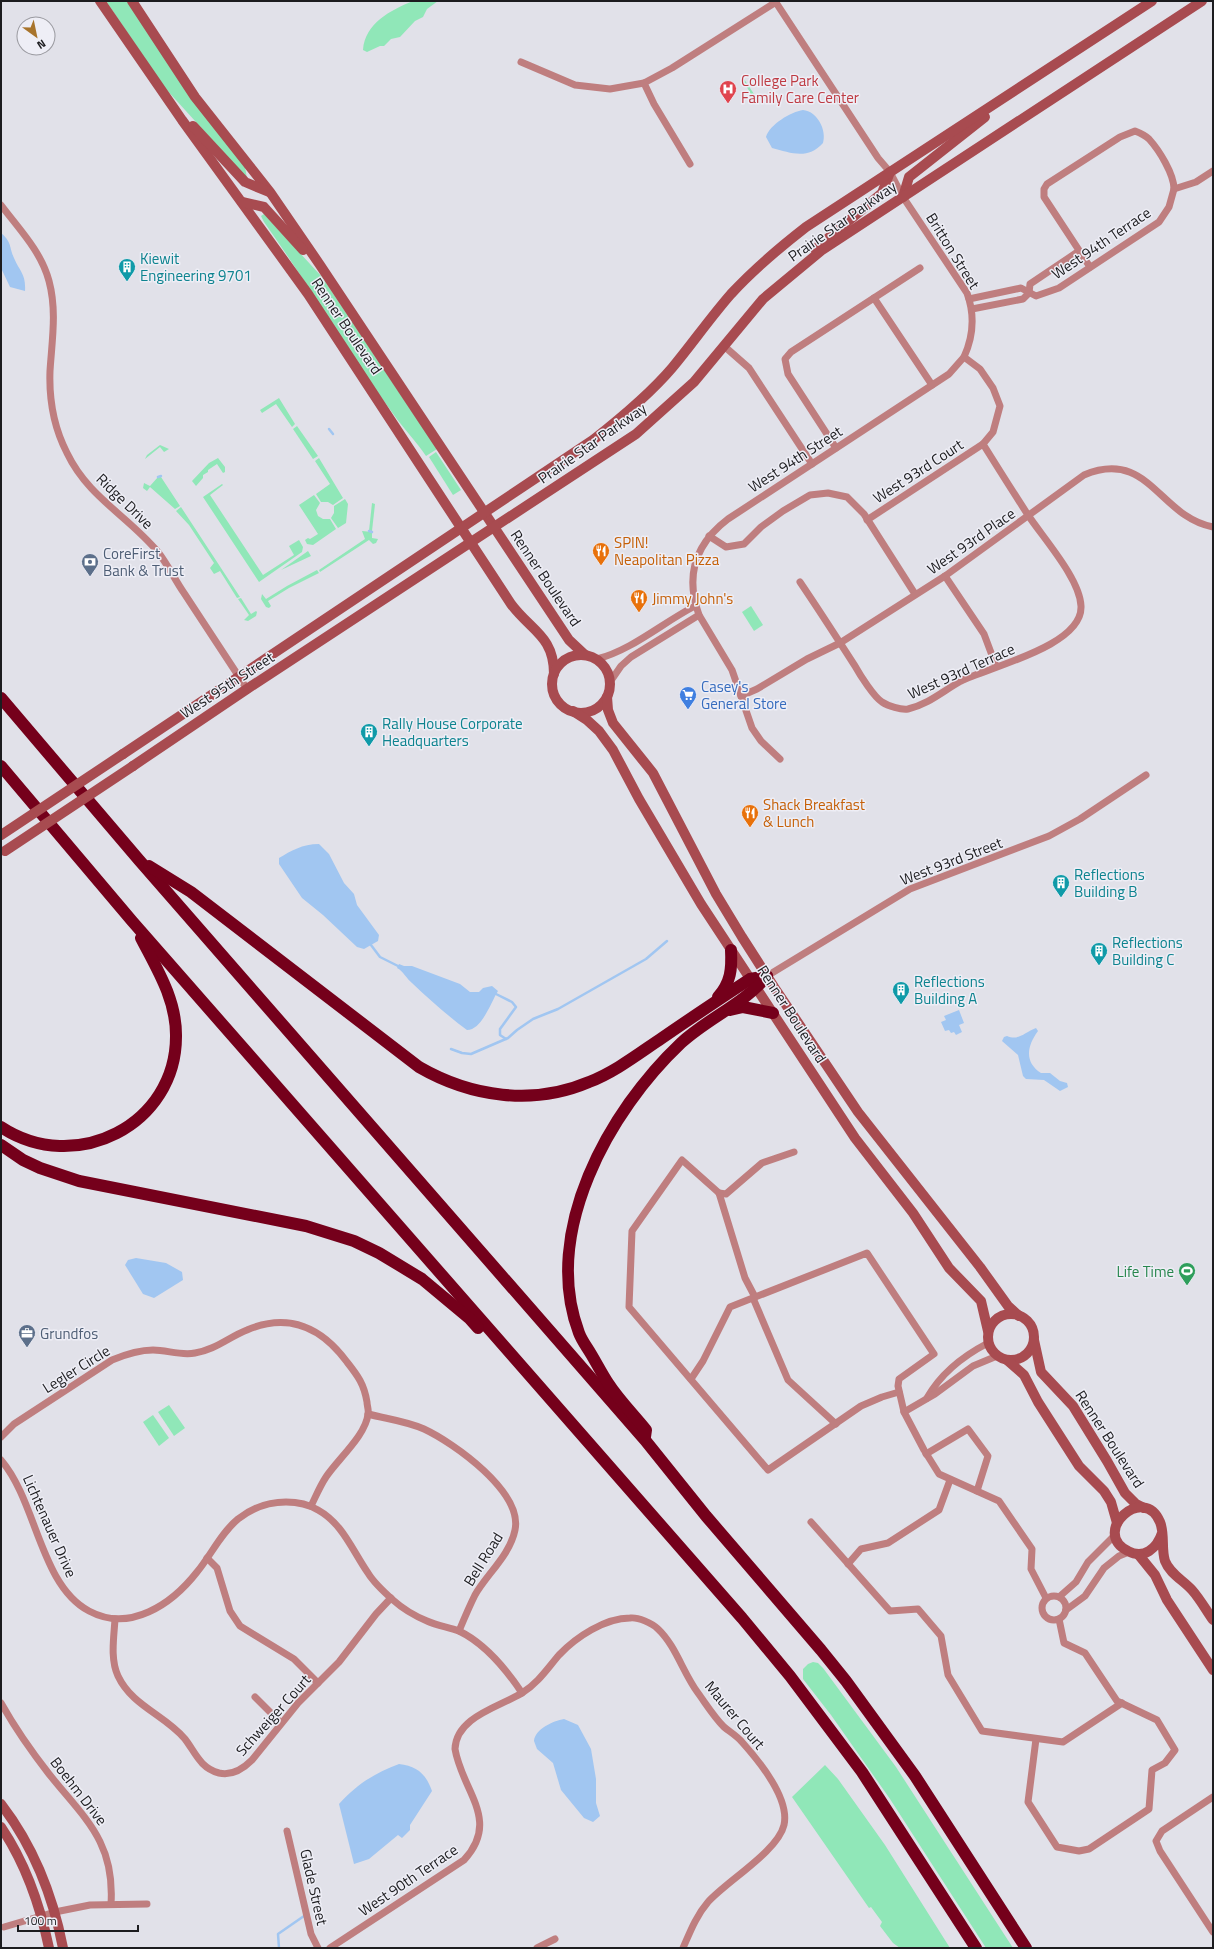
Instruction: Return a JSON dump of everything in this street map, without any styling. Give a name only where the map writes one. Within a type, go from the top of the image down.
[{"type":"highway","points":[[1,698],[139,860],[645,1440],[706,1516],[821,1650],[915,1776],[1026,1948]]},
{"type":"highway","points":[[1,766],[132,921],[630,1488],[790,1676],[827,1724],[888,1811],[976,1948]]},
{"type":"highway","points":[[139,860],[191,892],[419,1067],[437,1077],[480,1092],[499,1095],[535,1095],[573,1088],[589,1082],[629,1060],[711,1005],[767,976]]},
{"type":"highway","points":[[1,1127],[33,1141],[49,1145],[62,1147],[88,1144],[111,1137],[123,1130],[143,1115],[158,1097],[174,1060],[176,1034],[175,1020],[166,985],[132,921]]},
{"type":"highway","points":[[711,1005],[723,991],[730,979],[732,967],[731,950]]},
{"type":"highway","points":[[645,1440],[646,1430],[608,1383],[580,1335],[573,1315],[568,1279],[568,1263],[573,1230],[585,1187],[596,1160],[624,1109],[661,1063],[677,1047],[705,1023],[723,1012],[753,983]]},
{"type":"highway","points":[[723,1012],[743,1007],[773,1013]]},
{"type":"highway","points":[[1,1145],[23,1160],[40,1168],[73,1179],[306,1226],[354,1241],[379,1253],[422,1279],[470,1319],[494,1346],[509,1352]]},
{"type":"main road","name":"Renner Boulevard","points":[[100,1],[162,92],[308,294],[516,611],[550,647],[554,663],[554,674]]},
{"type":"main road","name":"Renner Boulevard","points":[[132,1],[196,97],[270,192],[329,278],[569,640],[585,655]]},
{"type":"main road","name":"Prairie Star Parkway","points":[[461,527],[574,453],[608,428],[642,398],[671,369],[731,295],[764,261],[806,227],[1152,1]]},
{"type":"main road","name":"Prairie Star Parkway","points":[[471,543],[493,527],[636,434],[694,382],[751,313],[786,279],[822,250],[1202,1]]},
{"type":"main road","points":[[903,197],[909,177],[1037,76]]},
{"type":"main road","points":[[162,92],[245,182],[270,192]]},
{"type":"main road","points":[[786,279],[820,243],[882,193],[890,172]]},
{"type":"main road","points":[[242,202],[264,207],[329,278]]},
{"type":"main road","name":"West 95th Street","points":[[1,834],[461,527]]},
{"type":"main road","name":"West 95th Street","points":[[3,852],[247,689],[471,543]]},
{"type":"main road","points":[[585,655],[597,659],[606,668],[610,682],[607,697],[599,706],[587,712],[573,711],[562,705],[554,694],[553,687],[554,674],[557,668],[567,659],[585,655]]},
{"type":"main road","name":"Renner Boulevard","points":[[607,697],[608,710],[613,723],[652,773],[716,894],[767,976],[858,1112],[975,1261],[1008,1306],[1019,1316]]},
{"type":"main road","name":"Renner Boulevard","points":[[573,711],[588,720],[614,750],[637,795],[701,904],[855,1138],[913,1213],[939,1255],[949,1268],[981,1301],[988,1331]]},
{"type":"main road","points":[[1007,1360],[1018,1359],[1024,1356],[1029,1351],[1034,1340],[1032,1327],[1025,1319],[1012,1314],[1000,1317],[994,1321],[988,1331],[988,1342],[990,1349],[997,1356],[1007,1360],[1024,1375],[1038,1402],[1079,1466],[1108,1496],[1117,1523],[1116,1534],[1120,1544],[1133,1553],[1155,1575],[1167,1600],[1213,1670]]},
{"type":"main road","name":"Renner Boulevard","points":[[1034,1340],[1038,1366],[1041,1372],[1073,1406],[1108,1461],[1125,1493],[1136,1504],[1146,1508]]},
{"type":"main road","points":[[1117,1523],[1124,1513],[1130,1509],[1146,1508],[1156,1515],[1160,1521],[1163,1550],[1167,1565],[1175,1576],[1192,1590],[1213,1620]]},
{"type":"main road","points":[[1133,1553],[1149,1552],[1159,1542],[1162,1533]]},
{"type":"main road","points":[[1,1804],[13,1821],[34,1857],[46,1885],[55,1912],[63,1948]]},
{"type":"main road","points":[[1,1827],[28,1876],[42,1916],[49,1948]]},
{"type":"street","name":"Britton Street","points":[[776,1],[878,158],[890,172],[903,197],[969,299],[972,309],[972,334],[964,357]]},
{"type":"street","points":[[521,62],[575,85],[610,89],[644,83],[664,73],[776,1]]},
{"type":"street","points":[[644,83],[654,104],[690,164]]},
{"type":"street","points":[[1090,267],[1044,197],[1044,189],[1054,180],[1126,133],[1135,131],[1149,139],[1174,180],[1174,189],[1192,184],[1213,171]]},
{"type":"street","name":"West 94th Terrace","points":[[969,299],[1021,288],[1036,296],[1051,292],[1158,222],[1169,207],[1174,189]]},
{"type":"street","name":"Ridge Drive","points":[[1,205],[33,246],[49,281],[55,319],[50,372],[51,395],[59,436],[67,454],[79,474],[92,490],[159,553],[247,689]]},
{"type":"street","name":"West 94th Terrace","points":[[972,309],[1023,299],[1029,293],[1030,284],[1079,251]]},
{"type":"street","points":[[836,448],[788,374],[786,359],[791,352],[920,268]]},
{"type":"street","points":[[874,298],[932,385]]},
{"type":"street","points":[[724,346],[749,368],[812,464]]},
{"type":"street","points":[[964,357],[980,369],[993,388],[1000,406],[993,432],[983,444],[1029,516]]},
{"type":"street","name":"West 94th Street","points":[[780,759],[761,741],[752,728],[725,656],[699,615],[696,606],[693,583],[694,565],[701,547],[709,536],[728,519],[949,374],[964,357]]},
{"type":"street","name":"West 93rd Court","points":[[867,520],[983,444]]},
{"type":"street","name":"West 93rd Place","points":[[741,696],[757,690],[807,659],[840,643],[914,594],[945,576],[1084,475],[1098,470],[1111,468],[1124,470],[1136,475],[1187,517],[1198,523],[1213,527]]},
{"type":"street","points":[[709,536],[726,547],[744,544],[760,527],[782,511],[810,495],[828,493],[846,497],[867,520],[914,594]]},
{"type":"street","name":"West 93rd Terrace","points":[[840,643],[863,679],[881,702],[897,708],[906,709],[927,703],[961,682],[996,666],[1030,654],[1058,639],[1074,626],[1079,618],[1081,599],[1073,580],[1029,516]]},
{"type":"street","points":[[945,576],[984,634],[996,666]]},
{"type":"street","points":[[800,582],[840,643]]},
{"type":"street","points":[[597,659],[620,652],[669,619],[696,606]]},
{"type":"street","points":[[610,682],[621,666],[628,660],[699,615]]},
{"type":"street","name":"West 93rd Street","points":[[767,976],[910,889],[1050,836],[1080,819],[1146,775]]},
{"type":"street","points":[[719,1193],[726,1194],[762,1163],[794,1152]]},
{"type":"street","points":[[836,1424],[788,1380],[745,1278],[719,1193],[682,1160],[632,1231],[629,1307],[768,1470],[836,1424],[861,1406],[899,1392]]},
{"type":"street","points":[[691,1379],[703,1361],[730,1307],[867,1253],[934,1354],[899,1379],[898,1386],[904,1412],[926,1454],[939,1474],[999,1501],[1032,1549],[1031,1569],[1046,1598]]},
{"type":"street","name":"Legler Circle","points":[[1,1437],[14,1424],[112,1360],[124,1355],[152,1350],[188,1354],[196,1353],[213,1348],[248,1329],[288,1322],[312,1330],[324,1337],[334,1346],[355,1371],[364,1386],[368,1414]]},
{"type":"street","points":[[927,1398],[934,1387],[953,1366],[966,1355],[988,1342]]},
{"type":"street","points":[[904,1412],[973,1366],[997,1356]]},
{"type":"street","points":[[311,1506],[326,1477],[358,1435],[368,1414]]},
{"type":"street","name":"Bell Road","points":[[368,1414],[413,1424],[453,1445],[481,1468],[495,1483],[512,1507],[515,1519],[512,1538],[476,1595],[460,1631]]},
{"type":"street","points":[[926,1454],[968,1429],[988,1456],[977,1491]]},
{"type":"street","name":"Lichtenauer Drive","points":[[1,1460],[14,1477],[59,1582],[78,1605],[98,1615],[115,1619],[136,1618],[164,1604],[189,1582],[234,1523],[253,1509],[267,1504],[282,1502],[300,1503],[311,1506],[326,1515],[342,1530],[369,1575],[391,1598],[411,1613],[428,1622],[460,1631],[478,1643],[495,1658],[522,1693]]},
{"type":"street","points":[[848,1564],[861,1550],[888,1544],[939,1510],[950,1480]]},
{"type":"street","points":[[811,1522],[890,1611],[918,1609],[940,1636],[948,1675],[982,1730],[1063,1742],[1122,1703]]},
{"type":"street","points":[[1059,1597],[1076,1582],[1088,1562],[1116,1534]]},
{"type":"street","points":[[1066,1610],[1085,1596],[1104,1568],[1119,1556],[1133,1553]]},
{"type":"street","points":[[207,1558],[217,1568],[230,1611],[240,1626],[294,1659],[318,1683]]},
{"type":"street","points":[[1052,1596],[1059,1597],[1064,1603],[1066,1610],[1064,1616],[1059,1619],[1048,1619],[1043,1615],[1041,1608],[1046,1598],[1052,1596]]},
{"type":"street","name":"Schweiger Court","points":[[115,1619],[114,1659],[116,1669],[123,1685],[144,1708],[168,1722],[178,1731],[199,1761],[218,1773],[223,1773],[236,1772],[244,1768],[281,1723],[339,1662],[376,1614],[391,1598]]},
{"type":"street","name":"Maurer Court","points":[[522,1693],[535,1684],[567,1647],[589,1632],[605,1623],[618,1619],[632,1617],[643,1621],[656,1627],[665,1637],[688,1678],[706,1705],[724,1727],[741,1741],[775,1786],[785,1810],[784,1825],[777,1839],[708,1902],[694,1923],[683,1948]]},
{"type":"street","points":[[1036,1739],[1028,1802],[1057,1847],[1078,1852],[1089,1849],[1149,1809],[1152,1770],[1165,1763],[1175,1750],[1157,1720],[1117,1701],[1085,1653],[1064,1643],[1059,1619]]},
{"type":"street","name":"West 90th Terrace","points":[[330,1948],[464,1860],[474,1850],[480,1835],[479,1814],[456,1755],[456,1739],[462,1728],[473,1719],[522,1693]]},
{"type":"street","points":[[255,1697],[281,1723]]},
{"type":"street","name":"Boehm Drive","points":[[1,1703],[34,1754],[82,1813],[101,1841],[109,1869],[112,1887],[111,1904]]},
{"type":"street","points":[[1213,1797],[1162,1831],[1156,1841],[1160,1851],[1213,1932]]},
{"type":"street","name":"Glade Street","points":[[288,1831],[311,1934],[318,1948]]},
{"type":"street","points":[[4,1927],[55,1912],[90,1905],[146,1904]]},
{"type":"street","points":[[537,1948],[555,1939]]},
{"type":"green space","points":[[106,1],[127,1],[245,167],[247,178],[165,88]]},
{"type":"green space","points":[[413,1],[438,1],[427,9],[423,17],[415,21],[400,37],[391,39],[384,46],[380,46],[367,52],[363,50],[369,32],[380,19],[388,13]]},
{"type":"green space","points":[[744,79],[760,103],[757,104],[745,84],[744,85],[742,82]]},
{"type":"green space","points":[[264,214],[322,277],[437,449],[426,456],[394,415],[264,222],[261,216]]},
{"type":"green space","points":[[279,398],[295,424],[292,427],[276,404],[262,413],[260,410]]},
{"type":"green space","points":[[297,426],[318,456],[313,459],[293,429]]},
{"type":"green space","points":[[160,445],[169,449],[164,452],[160,447],[145,459],[147,455]]},
{"type":"green space","points":[[436,452],[461,490],[453,495],[429,457]]},
{"type":"green space","points":[[218,458],[225,467],[225,472],[223,473],[217,464],[203,475],[203,478],[196,486],[192,481],[209,463]]},
{"type":"green space","points":[[319,458],[343,498],[333,505],[328,502],[321,502],[316,494],[330,484],[315,461]]},
{"type":"green space","points":[[158,477],[161,477],[180,506],[175,509],[150,487],[147,491],[143,488],[144,483],[150,486]]},
{"type":"green space","points":[[222,484],[223,485],[210,495],[263,575],[294,555],[289,546],[299,540],[303,547],[302,552],[259,582],[203,497]]},
{"type":"green space","points":[[314,495],[320,503],[316,510],[318,516],[323,519],[330,519],[336,529],[313,545],[307,544],[305,540],[318,534],[299,505]]},
{"type":"green space","points":[[345,499],[348,504],[346,523],[338,528],[331,518],[334,513],[334,506]]},
{"type":"green space","points":[[372,503],[375,504],[372,531],[369,531]]},
{"type":"green space","points":[[181,507],[240,597],[237,598],[220,571],[214,574],[210,568],[214,563],[189,525],[176,511]]},
{"type":"green space","points":[[362,531],[372,532],[372,538],[378,539],[376,543],[373,544],[369,540],[320,572],[319,570],[365,539]]},
{"type":"green space","points":[[308,551],[311,556],[281,570]]},
{"type":"green space","points":[[317,570],[319,573],[289,588],[268,601],[271,606],[269,608],[266,607],[261,599],[262,594],[266,599]]},
{"type":"green space","points":[[241,598],[251,614],[256,611],[257,612],[256,616],[248,621],[244,620],[249,615],[238,599]]},
{"type":"green space","points":[[751,606],[763,625],[754,631],[742,612]]},
{"type":"green space","points":[[169,1405],[185,1428],[174,1436],[158,1412]]},
{"type":"green space","points":[[153,1415],[169,1438],[159,1446],[143,1422]]},
{"type":"green space","points":[[813,1662],[818,1663],[823,1668],[896,1767],[1013,1948],[986,1948],[890,1799],[831,1715],[803,1679],[803,1669],[808,1664]]},
{"type":"green space","points":[[825,1765],[838,1779],[885,1845],[950,1948],[900,1948],[893,1943],[880,1926],[882,1922],[871,1907],[869,1908],[792,1797]]},
{"type":"water","points":[[803,110],[808,111],[817,117],[824,132],[823,143],[811,152],[799,154],[772,148],[766,137],[768,132],[782,119]]},
{"type":"water","points":[[1,233],[9,242],[14,258],[24,277],[25,291],[10,287],[1,268]]},
{"type":"water","points":[[319,844],[329,854],[344,883],[354,894],[357,905],[379,935],[378,941],[364,949],[357,947],[323,915],[302,898],[279,864],[279,858],[292,850],[307,845]]},
{"type":"water","points":[[399,964],[404,966],[412,966],[460,984],[470,992],[479,992],[483,988],[492,986],[498,991],[482,1021],[472,1029],[467,1030],[439,1008],[410,981],[397,968]]},
{"type":"water","points":[[959,1010],[964,1023],[959,1025],[962,1032],[956,1035],[954,1032],[951,1033],[949,1030],[945,1031],[941,1022],[946,1020],[944,1016]]},
{"type":"water","points":[[1036,1028],[1038,1031],[1031,1042],[1029,1054],[1030,1059],[1032,1064],[1041,1073],[1050,1073],[1060,1081],[1067,1083],[1068,1087],[1060,1091],[1044,1080],[1026,1079],[1023,1076],[1018,1055],[1002,1041],[1004,1037],[1019,1037]]},
{"type":"water","points":[[136,1258],[166,1263],[182,1272],[183,1280],[154,1298],[143,1294],[125,1265],[128,1260]]},
{"type":"water","points":[[564,1719],[578,1725],[591,1749],[596,1779],[596,1803],[600,1816],[593,1822],[584,1818],[561,1790],[553,1763],[537,1749],[534,1741],[535,1737],[545,1726]]},
{"type":"water","points":[[399,1764],[411,1767],[420,1772],[427,1780],[432,1791],[410,1825],[410,1830],[402,1838],[398,1835],[369,1859],[354,1864],[339,1804],[367,1780],[382,1771]]},
{"type":"waterway","points":[[329,429],[333,434]]},
{"type":"waterway","points":[[451,1049],[462,1053],[471,1054],[508,1038],[533,1019],[558,1009],[646,959],[667,941]]},
{"type":"waterway","points":[[371,945],[380,957],[398,966]]},
{"type":"waterway","points":[[496,994],[512,1002],[516,1007],[500,1029],[500,1035],[506,1039]]},
{"type":"waterway","points":[[279,1948],[278,1934],[304,1916]]},
{"type":"place","name":"College Park Family Care Center","points":[[728,104]]},
{"type":"place","name":"Kiewit Engineering 9701","points":[[127,282]]},
{"type":"place","name":"SPIN! Neapolitan Pizza","points":[[601,566]]},
{"type":"place","name":"CoreFirst Bank & Trust","points":[[90,577]]},
{"type":"place","name":"Jimmy John's","points":[[639,613]]},
{"type":"place","name":"Casey's General Store","points":[[688,710]]},
{"type":"place","name":"Rally House Corporate Headquarters","points":[[369,747]]},
{"type":"place","name":"Shack Breakfast & Lunch","points":[[750,828]]},
{"type":"place","name":"Reflections Building B","points":[[1061,898]]},
{"type":"place","name":"Reflections Building C","points":[[1099,966]]},
{"type":"place","name":"Reflections Building A","points":[[901,1005]]},
{"type":"place","name":"Life Time","points":[[1187,1286]]},
{"type":"place","name":"Grundfos","points":[[27,1348]]}]
